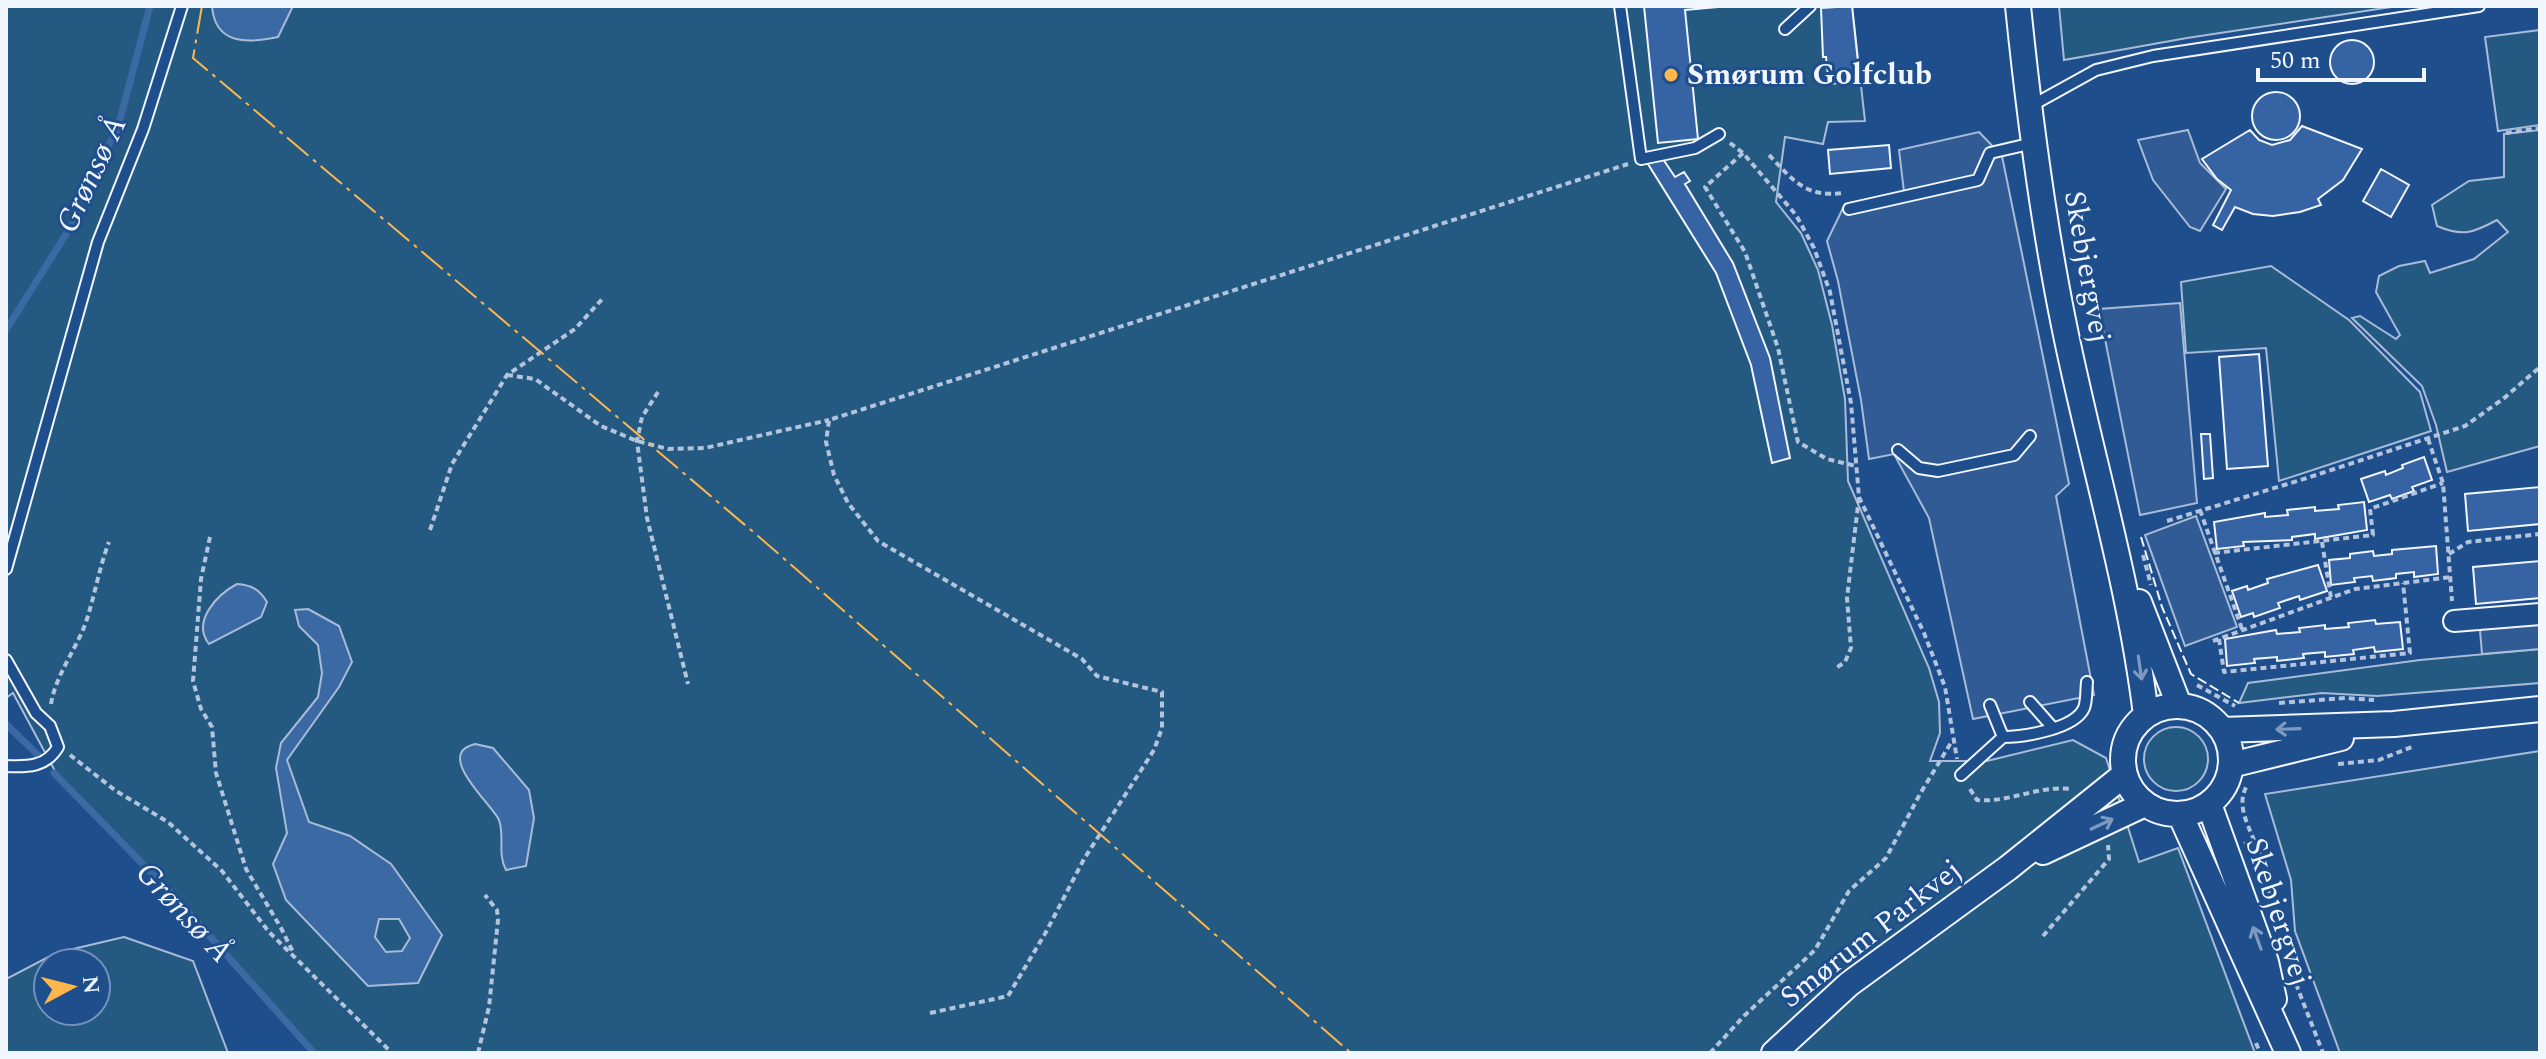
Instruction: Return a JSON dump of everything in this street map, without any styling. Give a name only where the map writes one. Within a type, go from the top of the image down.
[{"type":"street","name":"Skebjergvej","points":[[2018,6],[2033,143],[2064,327],[2138,655],[2146,715]]},
{"type":"street","name":"Skebjergvej","points":[[2113,537],[2179,705]]},
{"type":"street","points":[[2454,621],[2540,614]]},
{"type":"street","points":[[2179,705],[2203,713],[2222,730],[2231,765],[2224,787],[2209,804],[2180,814],[2162,812],[2145,804],[2132,791],[2124,775],[2122,758],[2125,741],[2134,726],[2162,707],[2179,705]]},
{"type":"street","points":[[2222,730],[2394,724],[2540,709]]},
{"type":"street","points":[[2231,765],[2394,724]]},
{"type":"street","name":"Smørum Parkvej","points":[[1774,1053],[1849,984],[2008,868],[2124,775]]},
{"type":"street","name":"Smørum Parkvej","points":[[2008,868],[2145,804]]},
{"type":"street","name":"Skebjergvej","points":[[2209,804],[2266,962],[2286,1047]]},
{"type":"street","name":"Skebjergvej","points":[[2180,814],[2286,1047]]},
{"type":"lane","points":[[6,569],[98,242],[143,129],[182,6]]},
{"type":"lane","points":[[1620,6],[1641,159],[1695,148],[1719,134]]},
{"type":"lane","points":[[1785,29],[1810,6]]},
{"type":"lane","points":[[2029,107],[2096,70],[2153,56],[2479,6]]},
{"type":"lane","points":[[1849,209],[1978,180],[1990,153],[2033,143]]},
{"type":"lane","points":[[1898,450],[1919,468],[1938,471],[2014,455],[2030,436]]},
{"type":"lane","points":[[6,660],[36,713],[50,726],[58,747],[47,761],[37,766],[6,766]]},
{"type":"lane","points":[[1961,775],[2003,737],[2025,737],[2076,718],[2084,708],[2086,688],[2075,683]]},
{"type":"lane","points":[[2030,702],[2053,728]]},
{"type":"lane","points":[[1990,705],[2003,737]]},
{"type":"path","points":[[2506,133],[2540,128]]},
{"type":"path","points":[[1719,134],[1743,153],[1796,215],[1814,248],[1830,292],[1851,403],[1859,497],[1847,598],[1851,648],[1845,662],[1836,668]]},
{"type":"path","points":[[1743,153],[1705,187],[1745,252],[1778,348],[1798,442],[1827,459],[1856,466]]},
{"type":"path","points":[[1769,155],[1800,188],[1835,194],[1849,193]]},
{"type":"path","points":[[507,375],[535,379],[601,426],[637,441],[668,449],[705,448],[829,420],[1641,159]]},
{"type":"path","points":[[430,530],[452,464],[507,375],[575,329],[604,297]]},
{"type":"path","points":[[2167,521],[2465,426],[2540,367]]},
{"type":"path","points":[[658,392],[642,417],[637,441],[647,518],[688,684]]},
{"type":"path","points":[[829,420],[826,442],[834,475],[848,503],[878,541],[1082,659],[1097,676],[1162,692],[1162,728],[1154,750],[1084,859],[1008,996],[930,1013]]},
{"type":"path","points":[[2428,439],[2443,483],[2454,621]]},
{"type":"path","points":[[2214,553],[2373,535],[2370,509],[2443,483]]},
{"type":"path","points":[[2200,510],[2242,630]]},
{"type":"path","points":[[2449,554],[2468,542],[2540,534]]},
{"type":"path","points":[[210,537],[201,579],[193,681],[201,709],[212,727],[216,773],[246,869],[294,956]]},
{"type":"path","points":[[50,726],[52,695],[85,624],[109,542]]},
{"type":"path","points":[[2322,542],[2331,598]]},
{"type":"path","points":[[2140,544],[2151,586]]},
{"type":"path","points":[[2403,583],[2410,653],[2224,672],[2216,640],[2355,589],[2403,583],[2451,577]]},
{"type":"path","points":[[2187,679],[2236,707],[2248,706]]},
{"type":"path","points":[[2271,705],[2345,698],[2376,700]]},
{"type":"path","points":[[1710,1053],[1744,1016],[1815,950],[1849,891],[1886,858],[1952,741]]},
{"type":"path","points":[[2335,764],[2379,760],[2419,744]]},
{"type":"path","points":[[58,747],[116,791],[168,822],[222,871],[269,932],[392,1053]]},
{"type":"path","points":[[2224,851],[2254,840],[2242,800],[2246,785],[2259,777]]},
{"type":"path","points":[[478,1053],[489,1007],[498,920],[497,910],[485,895]]},
{"type":"shaded area","points":[[6,6],[1852,6],[1865,121],[1828,122],[1823,144],[1785,137],[1776,202],[1801,233],[1818,270],[1832,325],[1845,399],[1848,481],[1929,668],[1939,702],[1940,733],[1930,761],[1987,761],[2073,740],[2106,758],[2139,862],[2178,848],[2255,1053],[314,1053],[172,894],[62,784],[13,693],[6,698]]},
{"type":"shaded area","points":[[212,6],[293,6],[278,37],[245,40],[235,39],[220,29]]},
{"type":"shaded area","points":[[2059,6],[2398,6],[2064,60]]},
{"type":"shaded area","points":[[2540,30],[2540,125],[2498,131],[2485,37]]},
{"type":"shaded area","points":[[2188,130],[2200,163],[2226,189],[2200,231],[2190,227],[2153,180],[2138,140]]},
{"type":"shaded area","points":[[2540,130],[2540,446],[2447,472],[2436,425],[2422,386],[2352,318],[2360,316],[2396,339],[2400,335],[2376,292],[2379,276],[2399,266],[2425,261],[2430,273],[2474,259],[2508,232],[2497,220],[2468,232],[2454,232],[2437,226],[2432,205],[2469,181],[2504,177],[2504,134]]},
{"type":"shaded area","points":[[1979,132],[2002,156],[2069,484],[2056,496],[2094,695],[1973,719],[1929,518],[1894,454],[1869,459],[1861,400],[1827,241],[1845,204],[1904,192],[1899,150]]},
{"type":"shaded area","points":[[2271,266],[2349,320],[2420,392],[2431,431],[2279,481],[2266,348],[2186,353],[2181,282]]},
{"type":"shaded area","points":[[2180,303],[2197,503],[2140,515],[2099,309]]},
{"type":"shaded area","points":[[2196,516],[2237,627],[2185,646],[2145,535]]},
{"type":"shaded area","points":[[237,584],[258,591],[267,602],[261,617],[209,644],[203,626],[209,609],[222,594]]},
{"type":"shaded area","points":[[308,609],[339,626],[352,662],[339,687],[287,760],[309,822],[350,836],[391,864],[442,935],[418,983],[368,986],[286,900],[273,864],[287,833],[276,768],[281,743],[318,697],[322,673],[318,645],[299,626],[295,610]],"holes":[[[379,919],[399,919],[410,938],[402,951],[386,952],[375,937]]]},
{"type":"shaded area","points":[[2540,614],[2540,649],[2482,654],[2479,619]]},
{"type":"shaded area","points":[[2540,649],[2540,683],[2377,696],[2322,693],[2239,703],[2248,683],[2420,660]]},
{"type":"shaded area","points":[[2176,727],[2188,729],[2199,736],[2206,747],[2206,771],[2199,782],[2188,789],[2176,791],[2164,789],[2153,782],[2146,771],[2144,759],[2146,747],[2153,736],[2164,729]]},
{"type":"shaded area","points":[[475,744],[493,748],[529,790],[534,818],[526,866],[506,870],[499,820],[462,768],[460,758],[464,749]]},
{"type":"shaded area","points":[[2540,751],[2540,1053],[2340,1053],[2295,931],[2291,880],[2265,794]]},
{"type":"shaded area","points":[[124,937],[193,961],[228,1053],[6,1053],[6,979],[32,965],[32,1027],[112,1027],[112,947],[82,947]]},
{"type":"building","name":"Smørum Golfclub","points":[[1644,6],[1729,6],[1685,10],[1698,139],[1658,143]]},
{"type":"building","points":[[1852,6],[1860,81],[1829,84],[1826,57],[1823,57],[1821,8]]},
{"type":"building","points":[[2352,40],[2368,46],[2374,62],[2368,78],[2352,84],[2336,78],[2330,62],[2336,46]]},
{"type":"building","points":[[2276,92],[2293,99],[2300,116],[2293,133],[2276,140],[2259,133],[2252,116],[2259,99]]},
{"type":"building","points":[[2302,126],[2362,149],[2343,180],[2318,199],[2321,205],[2273,216],[2253,214],[2235,207],[2222,230],[2213,225],[2231,190],[2217,179],[2202,159],[2250,130],[2259,140],[2272,145],[2290,140]]},
{"type":"building","points":[[1889,145],[1891,168],[1830,174],[1828,150]]},
{"type":"building","points":[[1661,156],[1675,177],[1684,172],[1690,181],[1685,184],[1733,263],[1770,358],[1790,458],[1772,463],[1751,365],[1716,273],[1648,164]]},
{"type":"building","points":[[2381,169],[2409,185],[2391,217],[2363,201]]},
{"type":"building","points":[[2259,354],[2268,466],[2227,469],[2219,357]]},
{"type":"building","points":[[2201,434],[2210,434],[2213,478],[2204,479]]},
{"type":"building","points":[[2424,457],[2432,480],[2392,499],[2390,495],[2369,502],[2361,479],[2385,471],[2386,475]]},
{"type":"building","points":[[2540,487],[2540,524],[2468,531],[2465,494]]},
{"type":"building","points":[[2364,502],[2367,530],[2315,539],[2315,534],[2292,537],[2292,540],[2243,542],[2244,546],[2217,549],[2214,522],[2265,513],[2265,517],[2288,515],[2287,510],[2315,507],[2315,511],[2339,509],[2338,505]]},
{"type":"building","points":[[2436,546],[2438,574],[2414,577],[2414,572],[2373,581],[2372,576],[2331,585],[2329,560],[2350,558],[2350,554],[2373,551],[2374,556],[2392,554],[2392,550]]},
{"type":"building","points":[[2540,561],[2540,598],[2476,604],[2473,567]]},
{"type":"building","points":[[2318,565],[2327,591],[2278,603],[2280,608],[2254,617],[2253,613],[2241,617],[2232,591],[2247,586],[2248,590],[2268,583],[2267,579]]},
{"type":"building","points":[[2375,620],[2376,624],[2400,622],[2403,649],[2375,652],[2374,647],[2353,650],[2354,654],[2325,657],[2325,652],[2303,654],[2304,658],[2277,661],[2277,657],[2254,659],[2255,663],[2227,666],[2225,639],[2276,630],[2277,634],[2300,632],[2299,628],[2325,625],[2325,629],[2349,627],[2348,623]]},
{"type":"waterway","name":"Grønsø Å","points":[[6,330],[73,223],[84,188],[117,131],[150,6]]},
{"type":"waterway","name":"Grønsø Å","points":[[6,724],[38,755]]},
{"type":"waterway","name":"Grønsø Å","points":[[54,773],[172,894],[314,1053]]},
{"type":"fence","points":[[2141,537],[2162,607],[2191,674],[2239,703]]},
{"type":"power","points":[[202,6],[193,58],[758,536],[1351,1053]]},
{"type":"place","name":"Smørum Golfclub","points":[[1671,75]]}]
